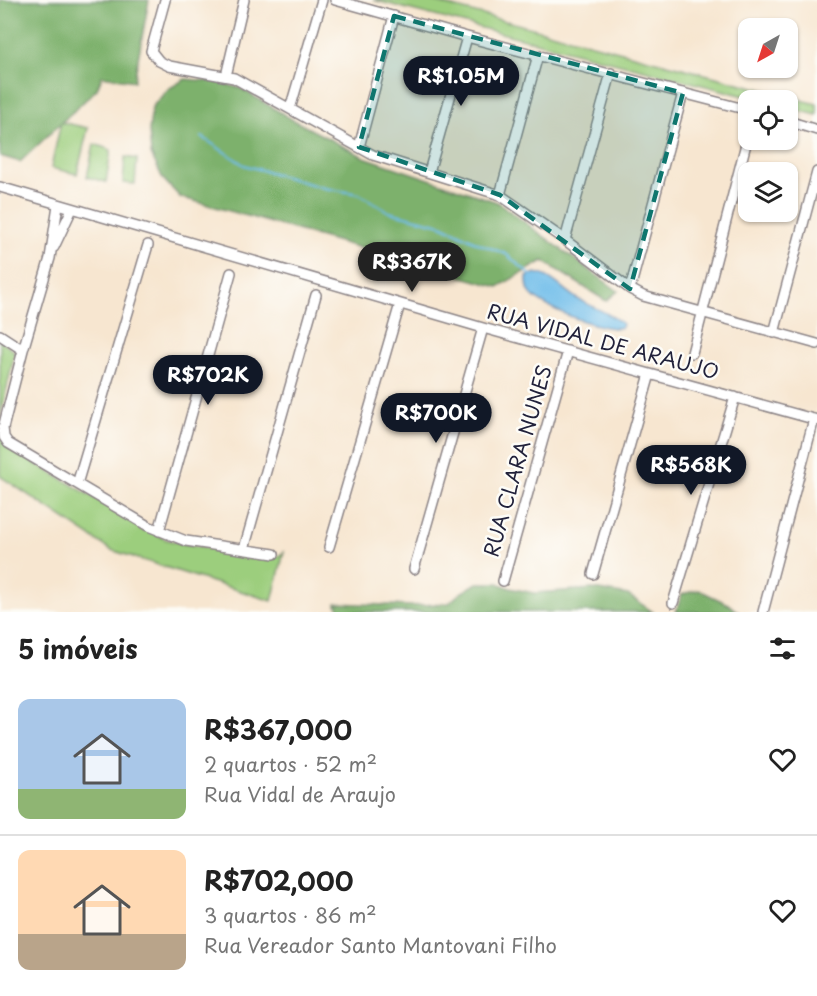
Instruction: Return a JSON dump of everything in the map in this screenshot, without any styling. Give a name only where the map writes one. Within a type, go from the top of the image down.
[{"type":"street","points":[[165,0],[151,51],[159,61],[169,66],[234,78],[373,155],[500,195],[643,296],[817,344]]},
{"type":"street","points":[[226,76],[244,0]]},
{"type":"street","points":[[290,109],[322,0]]},
{"type":"street","points":[[335,0],[738,107]]},
{"type":"street","points":[[359,147],[394,16]]},
{"type":"street","points":[[429,172],[467,37]]},
{"type":"street","points":[[500,195],[538,55]]},
{"type":"street","points":[[565,240],[611,74]]},
{"type":"street","points":[[630,289],[683,93]]},
{"type":"street","points":[[798,124],[817,130]]},
{"type":"street","points":[[692,353],[744,150]]},
{"type":"street","points":[[774,333],[817,172]]},
{"type":"street","name":"RUA VIDAL DE ARAUJO","points":[[0,187],[483,328],[815,420]]},
{"type":"street","points":[[58,205],[50,258],[23,350],[3,428],[4,437],[8,443],[159,531],[186,541],[274,554]]},
{"type":"street","points":[[50,258],[72,209]]},
{"type":"street","points":[[77,484],[148,245]]},
{"type":"street","points":[[159,531],[231,273]]},
{"type":"street","points":[[244,549],[316,295]]},
{"type":"street","points":[[329,547],[400,304]]},
{"type":"street","points":[[414,568],[483,328]]},
{"type":"street","points":[[0,335],[23,350]]},
{"type":"street","name":"RUA CLARA NUNES","points":[[502,580],[568,351]]},
{"type":"street","points":[[593,574],[650,374]]},
{"type":"street","points":[[673,603],[735,398]]},
{"type":"street","points":[[763,612],[815,420]]},
{"type":"highlighted area","points":[[394,16],[683,93],[630,289],[500,195],[359,147]]},
{"type":"green space","points":[[0,0],[149,0],[134,81],[102,76],[97,89],[20,162],[0,156]]},
{"type":"green space","points":[[373,0],[427,0],[764,90],[738,90],[738,94]]},
{"type":"green space","points":[[185,79],[212,81],[240,88],[293,120],[364,157],[497,202],[618,291],[606,301],[543,261],[498,287],[180,197],[163,179],[151,154],[149,131],[152,107],[168,89]]},
{"type":"green space","points":[[798,99],[817,104],[817,115],[798,110]]},
{"type":"green space","points":[[61,122],[88,128],[77,174],[51,168]]},
{"type":"green space","points":[[94,144],[111,150],[106,182],[87,177]]},
{"type":"green space","points":[[125,157],[137,159],[135,184],[123,183]]},
{"type":"green space","points":[[0,340],[15,352],[0,418]]},
{"type":"green space","points":[[0,436],[7,447],[165,539],[271,559],[284,552],[272,601],[111,550],[0,476]]},
{"type":"green space","points":[[477,583],[498,583],[534,593],[593,589],[628,595],[653,612],[341,612],[336,603],[411,606],[449,603]]},
{"type":"green space","points":[[699,590],[728,604],[738,612],[676,612],[682,594]]},
{"type":"water","points":[[535,273],[541,274],[576,298],[612,316],[623,324],[622,327],[614,328],[588,322],[545,304],[534,297],[528,288],[527,277]]},
{"type":"waterway","points":[[202,137],[244,165],[324,188],[359,194],[389,212],[441,225],[506,254],[532,276]]}]
